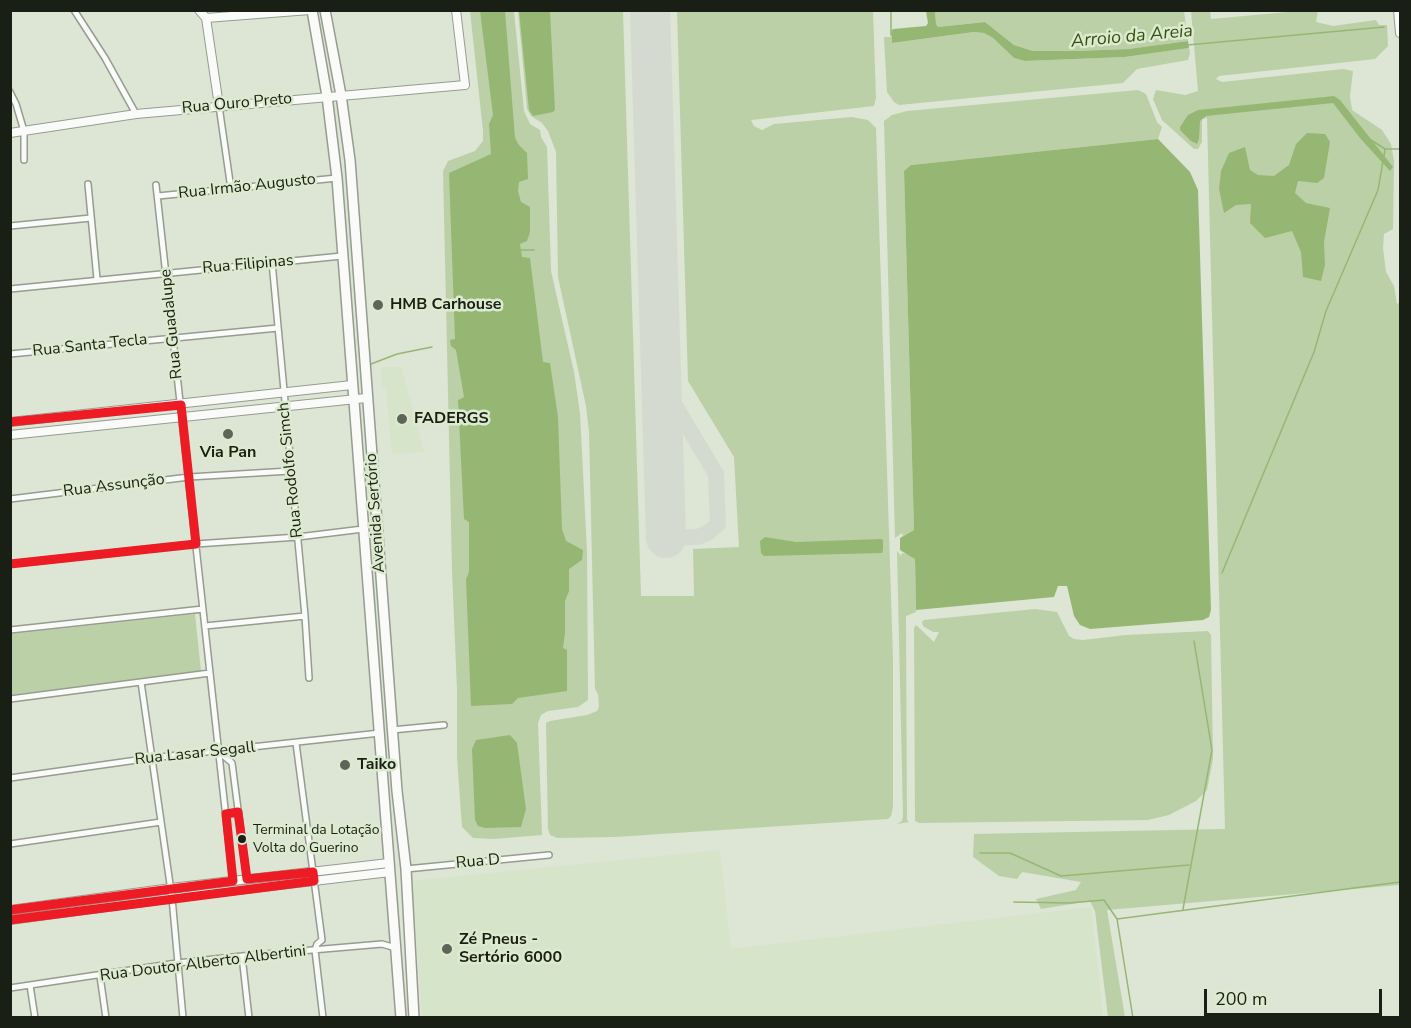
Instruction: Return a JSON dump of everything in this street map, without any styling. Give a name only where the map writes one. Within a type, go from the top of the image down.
[{"type":"main road","name":"Avenida Sertório","points":[[311,10],[327,96],[337,178],[400,1017]]},
{"type":"main road","name":"Avenida Sertório","points":[[325,10],[348,139],[392,730],[406,868],[414,1017]]},
{"type":"main road","points":[[389,868],[396,866],[401,872],[408,908]]},
{"type":"street","points":[[74,10],[114,73],[136,114]]},
{"type":"street","points":[[199,10],[207,14],[311,10]]},
{"type":"street","name":"Rua Ouro Preto","points":[[10,133],[136,114],[465,85],[456,10]]},
{"type":"street","points":[[1398,10],[1401,33]]},
{"type":"street","points":[[207,14],[231,189]]},
{"type":"street","points":[[10,93],[16,104],[24,131],[24,160]]},
{"type":"street","name":"Rua Irmão Augusto","points":[[158,196],[337,178]]},
{"type":"street","points":[[88,184],[97,279]]},
{"type":"street","name":"Rua Guadalupe","points":[[156,185],[233,881]]},
{"type":"street","points":[[10,226],[91,218]]},
{"type":"street","name":"Rua Filipinas","points":[[10,289],[342,256]]},
{"type":"street","name":"Rua Rodolfo Simch","points":[[272,262],[309,678]]},
{"type":"street","name":"Rua Santa Tecla","points":[[10,354],[278,328]]},
{"type":"street","points":[[10,422],[352,385]]},
{"type":"street","points":[[10,435],[366,398]]},
{"type":"street","name":"Rua Assunção","points":[[10,499],[189,477],[290,471]]},
{"type":"street","points":[[10,564],[363,529]]},
{"type":"street","points":[[10,630],[203,609]]},
{"type":"street","points":[[205,626],[305,616]]},
{"type":"street","points":[[10,699],[210,673]]},
{"type":"street","points":[[141,682],[171,888],[183,1017]]},
{"type":"street","points":[[392,730],[444,725]]},
{"type":"street","name":"Rua Lasar Segall","points":[[10,778],[151,758],[380,733]]},
{"type":"street","points":[[296,743],[322,940],[317,944],[315,950],[323,1017]]},
{"type":"street","points":[[218,750],[232,763],[247,879]]},
{"type":"street","points":[[226,814],[238,812]]},
{"type":"street","points":[[10,844],[161,822]]},
{"type":"street","name":"Rua D","points":[[406,868],[549,855]]},
{"type":"street","points":[[10,920],[203,894],[313,876],[389,868]]},
{"type":"street","points":[[10,910],[202,884],[313,876]]},
{"type":"street","points":[[202,884],[203,894]]},
{"type":"street","points":[[85,900],[86,910]]},
{"type":"street","name":"Rua Doutor Alberto Albertini","points":[[10,988],[177,963],[242,956],[382,944],[396,948]]},
{"type":"street","points":[[242,956],[249,1017]]},
{"type":"street","points":[[100,976],[106,1017]]},
{"type":"street","points":[[30,986],[35,1017]]},
{"type":"shaded area","points":[[470,11],[514,11],[524,111],[530,124],[540,130],[547,147],[551,271],[574,372],[580,413],[587,552],[588,700],[578,707],[548,711],[541,715],[538,723],[542,835],[494,839],[473,838],[462,827],[457,758],[443,171],[448,161],[475,151],[483,141]]},
{"type":"shaded area","points":[[480,11],[505,11],[515,138],[527,153],[528,179],[519,182],[518,191],[521,202],[530,207],[530,232],[527,241],[520,244],[522,257],[530,258],[543,362],[550,363],[558,417],[562,529],[566,541],[583,550],[582,560],[569,569],[569,591],[565,601],[563,648],[567,650],[567,691],[518,698],[512,704],[471,706],[466,579],[469,572],[469,522],[464,519],[458,400],[464,397],[456,350],[451,346],[450,340],[455,339],[449,173],[491,154],[489,124],[493,115]]},
{"type":"shaded area","points":[[518,11],[623,11],[641,596],[694,596],[693,549],[739,547],[734,457],[688,381],[677,11],[873,11],[876,98],[874,106],[751,120],[754,126],[762,130],[774,124],[852,117],[868,120],[876,128],[893,658],[893,807],[888,819],[615,837],[557,838],[550,835],[546,723],[587,715],[597,711],[599,707],[598,694],[595,689],[589,432],[586,406],[558,277],[556,152],[548,131],[542,123],[531,116],[527,109]]},
{"type":"shaded area","points":[[519,11],[550,11],[555,110],[553,112],[533,116],[529,110]]},
{"type":"shaded area","points":[[926,11],[935,11],[938,27],[985,22],[1014,45],[1033,51],[1128,49],[1188,41],[1189,48],[1125,57],[1025,61],[1014,58],[993,38],[984,33],[974,32],[892,43],[893,29],[926,26],[928,23]]},
{"type":"shaded area","points":[[935,11],[1184,11],[1188,41],[1128,49],[1033,51],[1014,45],[985,22],[938,27]]},
{"type":"shaded area","points":[[1191,11],[1210,11],[1211,19],[1318,11],[1316,22],[1333,26],[1376,20],[1379,25],[1387,25],[1388,46],[1375,59],[1219,76],[1216,79],[1222,82],[1343,69],[1353,71],[1350,96],[1352,110],[1382,130],[1391,144],[1394,161],[1393,229],[1384,234],[1383,248],[1386,272],[1394,286],[1397,304],[1400,302],[1400,885],[1107,910],[1125,1017],[1108,1017],[1095,911],[1090,901],[1041,909],[1036,899],[1076,890],[1081,882],[1022,872],[1017,879],[999,876],[973,857],[974,834],[1225,829],[1207,118],[1202,119],[1202,142],[1198,149],[1194,149],[1162,120],[1153,99],[1156,90],[1185,95],[1198,91]]},
{"type":"shaded area","points":[[974,32],[984,33],[993,38],[1014,58],[1025,61],[1125,57],[1189,48],[1190,53],[1188,60],[1137,69],[1123,83],[899,105],[894,102],[887,92],[884,37],[891,37],[892,43]]},
{"type":"shaded area","points":[[1138,90],[1146,94],[1157,122],[1162,127],[1158,139],[911,165],[904,171],[914,530],[903,536],[902,533],[895,538],[884,121],[892,115],[907,111]]},
{"type":"shaded area","points":[[1334,96],[1340,100],[1393,167],[1390,171],[1333,103],[1206,116],[1200,121],[1197,144],[1180,130],[1188,115],[1198,110]]},
{"type":"shaded area","points":[[1307,133],[1325,134],[1330,142],[1324,178],[1317,183],[1298,181],[1295,193],[1306,203],[1330,208],[1324,242],[1325,265],[1321,281],[1303,277],[1301,252],[1292,231],[1265,238],[1250,223],[1251,204],[1236,205],[1224,213],[1219,189],[1221,171],[1229,153],[1245,147],[1250,170],[1258,175],[1274,176],[1289,165],[1296,144]]},
{"type":"shaded area","points":[[1158,139],[1190,172],[1198,190],[1211,610],[1209,617],[1203,620],[1090,629],[1080,625],[1074,616],[1067,586],[1058,586],[1054,597],[916,610],[915,559],[900,550],[900,538],[914,530],[904,171],[911,165]]},
{"type":"shaded area","name":"FADERGS","points":[[381,367],[401,367],[424,452],[392,454],[386,387],[382,387]]},
{"type":"shaded area","points":[[765,537],[796,542],[881,539],[883,550],[882,553],[764,556],[761,553],[760,541]]},
{"type":"shaded area","points":[[897,551],[901,556],[902,553],[910,554],[915,558],[916,612],[906,616],[907,820],[909,822],[897,824],[902,821],[903,815]]},
{"type":"shaded area","points":[[1035,609],[1057,612],[1069,636],[1074,639],[1208,631],[1211,635],[1213,759],[1207,790],[1196,801],[1169,815],[1148,820],[919,823],[915,821],[914,628],[916,625],[934,642],[939,632],[933,632],[923,626],[924,620]]},
{"type":"shaded area","points":[[195,614],[201,671],[11,695],[11,634]]},
{"type":"shaded area","points":[[510,735],[517,743],[526,809],[521,827],[485,828],[478,826],[475,820],[472,749],[476,740]]},
{"type":"shaded area","points":[[720,850],[731,949],[1091,907],[1103,1017],[422,1017],[412,881]]},
{"type":"waterway","points":[[891,11],[891,35]]},
{"type":"waterway","name":"Arroio da Areia","points":[[1187,45],[1384,27]]},
{"type":"waterway","points":[[1371,140],[1385,149],[1400,149]]},
{"type":"waterway","points":[[1384,156],[1385,149]]},
{"type":"waterway","points":[[1222,573],[1314,352],[1326,311],[1378,190],[1383,161]]},
{"type":"waterway","points":[[521,250],[534,250]]},
{"type":"waterway","points":[[371,364],[397,354],[432,347]]},
{"type":"waterway","points":[[1183,909],[1212,750],[1194,641]]},
{"type":"waterway","points":[[980,853],[1010,853],[1061,876],[1189,865]]},
{"type":"waterway","points":[[1133,1018],[1117,919],[1400,882]]},
{"type":"waterway","points":[[1014,902],[1069,903],[1104,900],[1117,919]]},
{"type":"taxiway","points":[[659,315],[663,378],[667,392],[716,474],[718,524],[709,532],[698,537],[666,538]]},
{"type":"runway","points":[[650,10],[666,538]]},
{"type":"transit line","points":[[10,422],[181,405],[196,544],[10,564]]},
{"type":"transit line","points":[[10,910],[233,881],[226,814],[238,812],[247,879],[313,872],[314,881],[10,920]]},
{"type":"place","name":"HMB Carhouse","points":[[378,305]]},
{"type":"place","name":"FADERGS","points":[[402,419]]},
{"type":"place","name":"Via Pan","points":[[228,434]]},
{"type":"place","name":"Taiko","points":[[345,765]]},
{"type":"place","name":"Terminal da Lotação Volta do Guerino","points":[[242,839]]},
{"type":"place","name":"Zé Pneus - Sertório 6000","points":[[447,949]]}]
